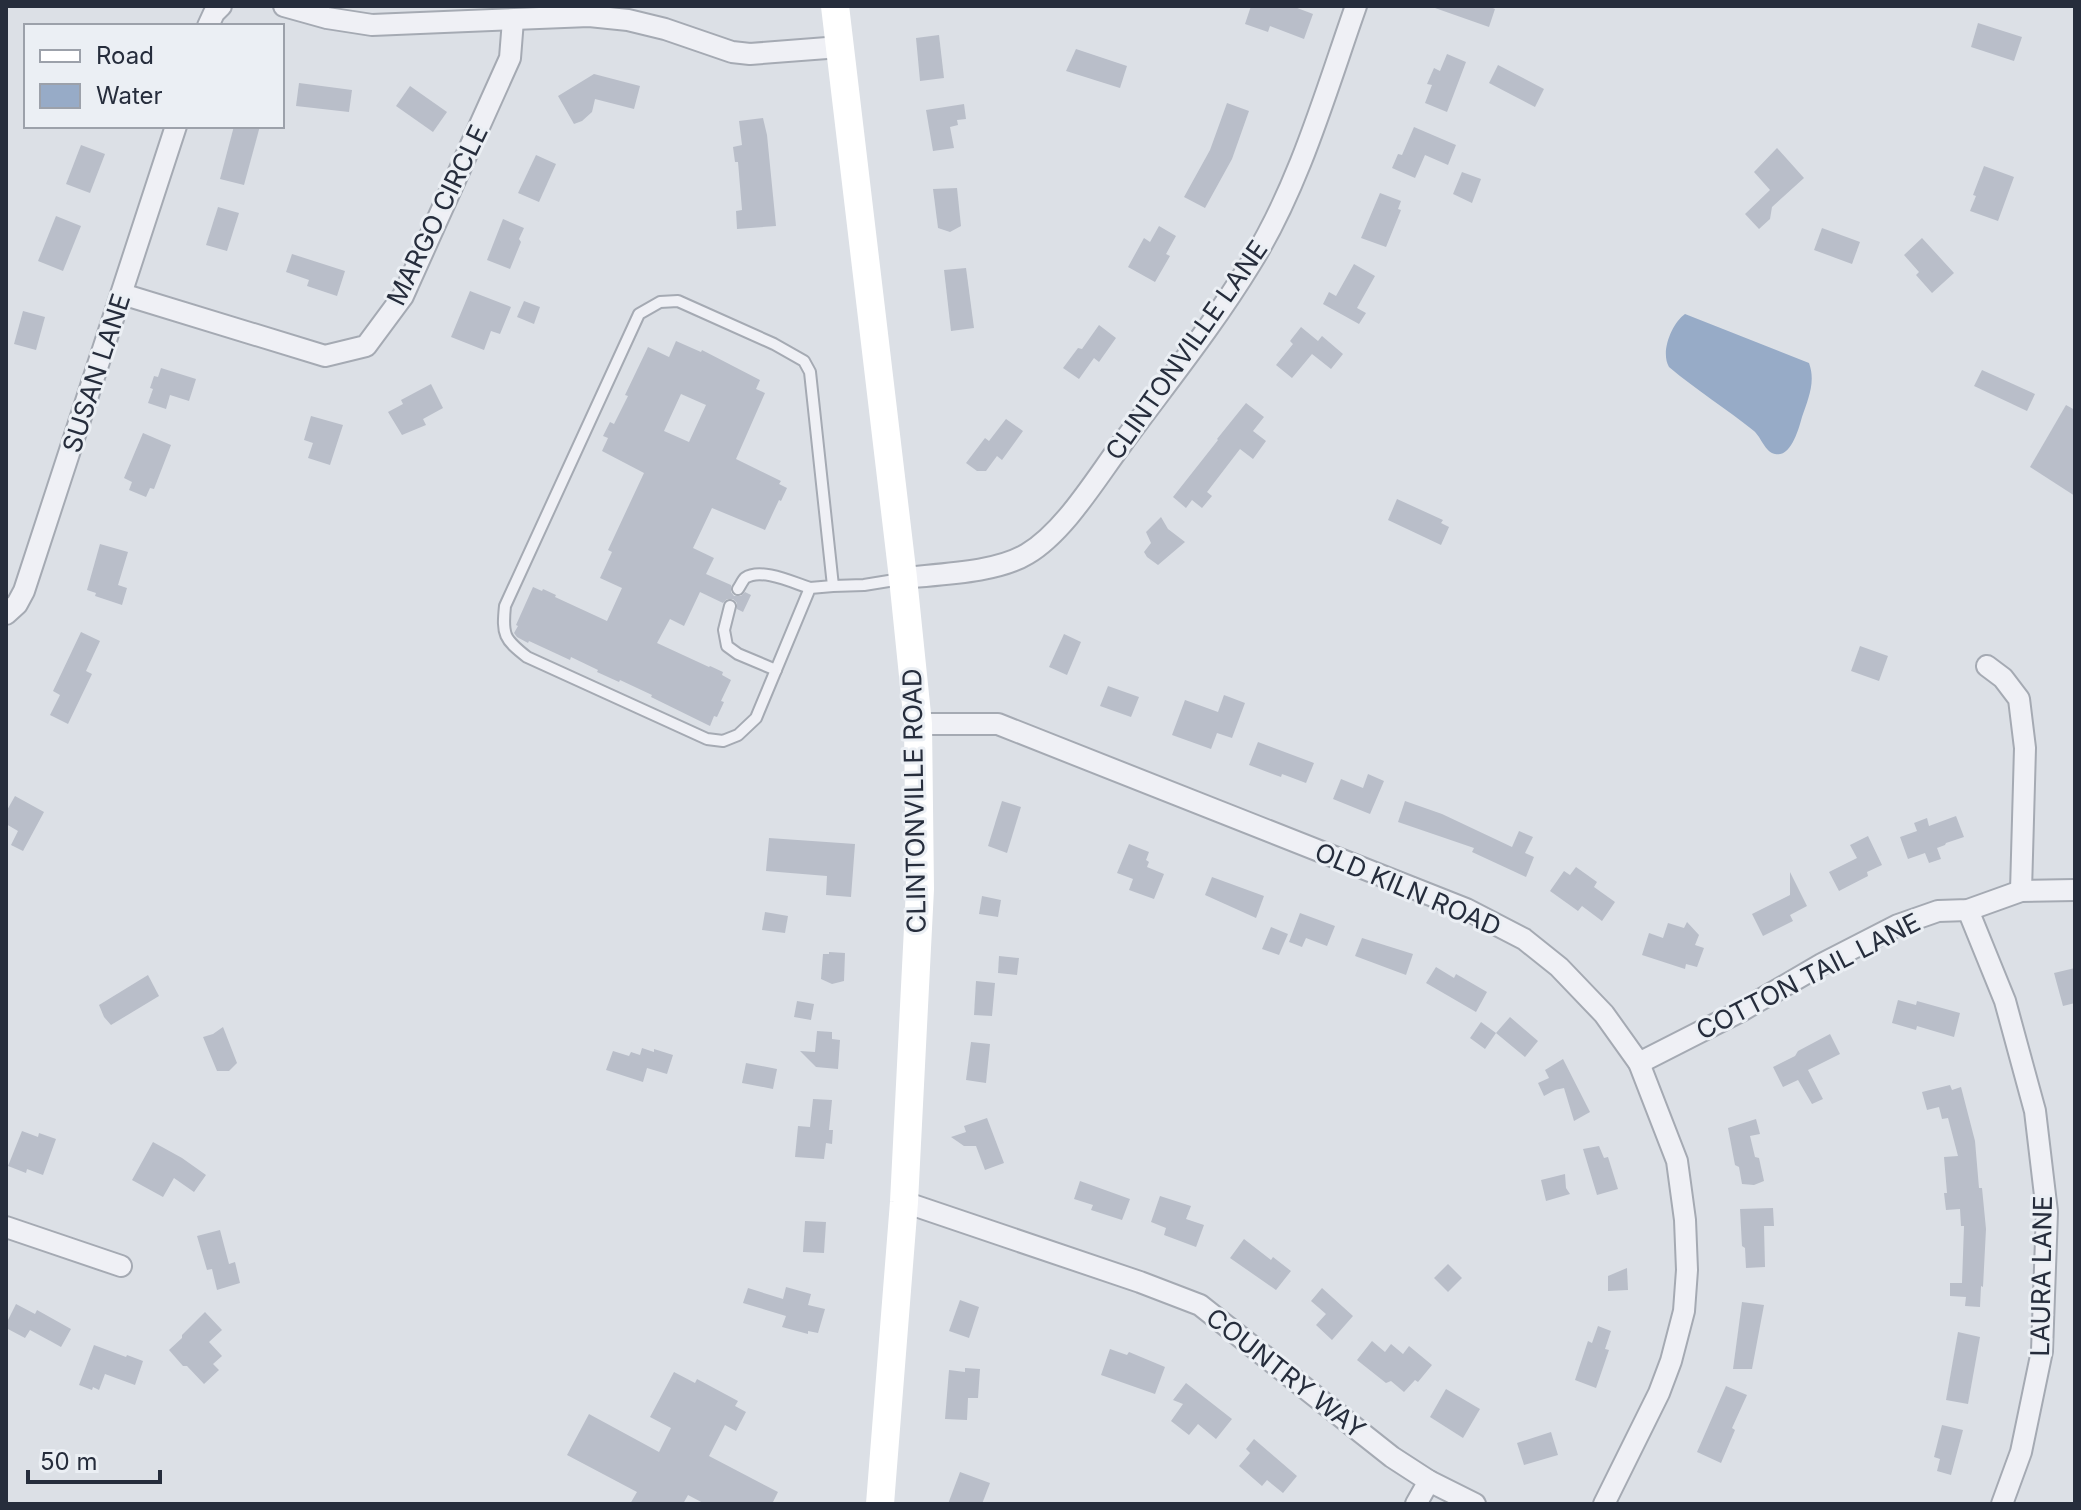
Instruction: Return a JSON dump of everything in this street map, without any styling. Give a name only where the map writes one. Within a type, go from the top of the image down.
[{"type":"main road","name":"CLINTONVILLE ROAD","points":[[835,6],[918,724],[920,889],[904,1202],[880,1504]]},
{"type":"street","points":[[209,24],[221,6]]},
{"type":"street","points":[[284,6],[327,18],[372,25],[589,16],[628,20],[732,52],[750,54],[840,47]]},
{"type":"street","name":"CLINTONVILLE LANE","points":[[903,578],[994,567],[1010,562],[1048,540],[1069,514],[1189,353],[1252,262],[1297,168],[1356,6]]},
{"type":"street","name":"MARGO CIRCLE","points":[[122,294],[325,356],[366,346],[403,296],[416,268],[510,58],[513,20]]},
{"type":"street","name":"SUSAN LANE","points":[[6,614],[17,604],[24,591],[175,128]]},
{"type":"street","points":[[1987,666],[2003,678],[2019,699],[2025,748],[2021,891]]},
{"type":"street","name":"OLD KILN ROAD","points":[[918,724],[998,724],[1466,909],[1524,939],[1559,967],[1604,1014],[1639,1063],[1677,1161],[1685,1220],[1687,1270],[1684,1311],[1671,1361],[1659,1393],[1604,1504]]},
{"type":"street","name":"COTTON TAIL LANE","points":[[1639,1063],[1898,925],[1938,911],[1968,910],[2021,891],[2075,890]]},
{"type":"street","name":"LAURA LANE","points":[[1968,910],[2005,1001],[2035,1111],[2047,1212],[2042,1351],[2021,1452],[2002,1504]]},
{"type":"street","name":"COUNTRY WAY","points":[[904,1202],[1200,1305],[1392,1457],[1429,1481],[1475,1504]]},
{"type":"street","points":[[6,1227],[121,1266]]},
{"type":"street","points":[[1416,1504],[1429,1481]]},
{"type":"lane","points":[[810,588],[756,718],[738,735],[723,741],[707,739],[527,657],[508,642],[503,629],[505,606],[639,314],[660,302],[678,301],[774,344],[804,361],[810,372],[833,586]]},
{"type":"lane","points":[[738,589],[744,579],[755,574],[772,575],[810,588],[864,585],[903,578]]},
{"type":"lane","points":[[730,606],[724,630],[727,646],[776,670]]},
{"type":"water","points":[[1685,314],[1809,363],[1812,377],[1809,397],[1796,435],[1786,451],[1772,453],[1754,431],[1669,367],[1666,354],[1669,338]]},
{"type":"building","points":[[1251,6],[1292,6],[1313,14],[1304,39],[1270,26],[1268,32],[1245,24]]},
{"type":"building","points":[[1435,6],[1488,6],[1495,9],[1489,27]]},
{"type":"building","points":[[1978,23],[2022,37],[2014,61],[1971,47]]},
{"type":"building","points":[[939,35],[944,78],[920,81],[916,38]]},
{"type":"building","points":[[1076,49],[1127,66],[1120,88],[1066,71]]},
{"type":"building","points":[[1447,54],[1466,62],[1447,112],[1425,103],[1432,85],[1427,84],[1434,68],[1440,71]]},
{"type":"building","points":[[1498,65],[1544,89],[1535,107],[1489,83]]},
{"type":"building","points":[[594,74],[640,86],[634,109],[595,99],[592,112],[574,124],[558,96]]},
{"type":"building","points":[[299,83],[352,90],[349,112],[296,106]]},
{"type":"building","points":[[410,86],[447,112],[433,132],[396,106]]},
{"type":"building","points":[[1227,103],[1249,111],[1232,159],[1205,208],[1184,197],[1210,150]]},
{"type":"building","points":[[964,104],[966,119],[957,120],[958,125],[950,127],[954,148],[933,151],[926,110]]},
{"type":"building","points":[[763,118],[776,226],[737,229],[736,211],[742,210],[738,162],[735,162],[733,147],[742,145],[739,121]]},
{"type":"building","points":[[1414,127],[1456,145],[1448,165],[1425,155],[1415,178],[1392,168],[1398,154],[1402,155]]},
{"type":"building","points":[[233,128],[259,128],[244,185],[220,179]]},
{"type":"building","points":[[81,145],[105,154],[90,193],[66,184]]},
{"type":"building","points":[[1777,148],[1804,178],[1772,207],[1770,219],[1759,229],[1745,214],[1770,190],[1754,172]]},
{"type":"building","points":[[536,155],[556,164],[539,202],[518,193]]},
{"type":"building","points":[[1984,166],[2014,177],[1998,221],[1970,211]]},
{"type":"building","points":[[1462,172],[1481,179],[1472,203],[1453,194]]},
{"type":"building","points":[[957,188],[961,226],[950,232],[938,228],[933,189]]},
{"type":"building","points":[[1380,193],[1401,201],[1398,209],[1401,210],[1386,247],[1361,238]]},
{"type":"building","points":[[218,207],[239,213],[227,251],[206,245]]},
{"type":"building","points":[[56,216],[81,226],[63,271],[38,261]]},
{"type":"building","points":[[503,219],[524,228],[510,269],[487,260]]},
{"type":"building","points":[[1159,226],[1176,236],[1166,254],[1170,256],[1155,282],[1128,267],[1144,238],[1150,242]]},
{"type":"building","points":[[1822,228],[1860,242],[1852,264],[1814,250]]},
{"type":"building","points":[[1922,238],[1954,273],[1932,293],[1904,255]]},
{"type":"building","points":[[292,254],[345,271],[337,296],[307,286],[309,280],[286,272]]},
{"type":"building","points":[[1354,264],[1375,276],[1357,308],[1366,313],[1359,324],[1323,304],[1329,292],[1336,296]]},
{"type":"building","points":[[966,268],[974,328],[951,331],[944,270]]},
{"type":"building","points":[[470,291],[511,307],[500,334],[491,331],[484,350],[451,337]]},
{"type":"building","points":[[524,301],[540,307],[534,324],[517,317]]},
{"type":"building","points":[[23,311],[45,317],[36,350],[14,344]]},
{"type":"building","points":[[1099,325],[1116,338],[1099,362],[1094,358],[1079,379],[1063,368]]},
{"type":"building","points":[[1301,327],[1318,341],[1322,336],[1343,354],[1331,369],[1312,354],[1292,378],[1276,365],[1293,344],[1290,341]]},
{"type":"building","points":[[676,341],[702,350],[760,380],[756,389],[765,393],[736,459],[781,481],[779,484],[787,488],[765,530],[712,508],[693,548],[714,558],[706,574],[731,585],[734,596],[745,592],[751,595],[743,612],[737,609],[733,599],[723,603],[700,592],[684,626],[670,619],[657,643],[723,672],[722,675],[731,680],[721,701],[724,702],[710,726],[652,695],[597,672],[571,657],[570,660],[528,643],[514,633],[533,587],[607,621],[622,588],[600,578],[612,552],[608,550],[644,473],[602,451],[608,438],[603,436],[610,422],[614,424],[648,347],[669,357]],"holes":[[[681,394],[706,405],[689,442],[664,431]]]},
{"type":"building","points":[[161,368],[196,379],[189,401],[170,395],[166,409],[148,403],[154,376],[158,377]]},
{"type":"building","points":[[1982,370],[2035,394],[2027,411],[1974,386]]},
{"type":"building","points":[[431,384],[443,408],[423,419],[426,425],[402,435],[388,412],[403,404],[401,400]]},
{"type":"building","points":[[1246,403],[1264,417],[1253,431],[1266,441],[1253,459],[1240,449],[1207,492],[1212,496],[1202,508],[1192,500],[1186,508],[1173,497]]},
{"type":"building","points":[[2066,405],[2075,410],[2075,496],[2030,467]]},
{"type":"building","points":[[311,416],[343,425],[330,465],[308,458],[313,443],[304,440]]},
{"type":"building","points":[[1006,419],[1023,431],[1002,460],[997,456],[986,471],[977,471],[966,463],[985,438],[989,441]]},
{"type":"building","points":[[143,433],[171,445],[154,489],[150,488],[146,497],[129,490],[132,482],[124,478]]},
{"type":"building","points":[[1397,499],[1443,520],[1441,523],[1449,527],[1441,545],[1388,520]]},
{"type":"building","points":[[1161,517],[1168,529],[1185,542],[1158,565],[1144,552],[1151,543],[1146,532]]},
{"type":"building","points":[[100,544],[128,552],[118,585],[127,588],[122,605],[87,590]]},
{"type":"building","points":[[81,632],[100,641],[86,671],[92,674],[68,724],[50,715],[60,695],[53,691]]},
{"type":"building","points":[[1064,634],[1081,642],[1067,675],[1049,667]]},
{"type":"building","points":[[1860,646],[1888,656],[1879,681],[1851,671]]},
{"type":"building","points":[[1108,686],[1139,697],[1131,717],[1100,706]]},
{"type":"building","points":[[1224,695],[1245,703],[1232,738],[1217,733],[1211,749],[1172,735],[1185,700],[1218,712]]},
{"type":"building","points":[[1258,742],[1314,763],[1306,783],[1249,765]]},
{"type":"building","points":[[1368,774],[1384,781],[1370,814],[1333,799],[1341,779],[1363,788]]},
{"type":"building","points":[[15,796],[44,812],[23,851],[11,845],[18,831],[6,824],[6,812]]},
{"type":"building","points":[[1002,801],[1021,807],[1007,853],[988,846]]},
{"type":"building","points":[[1405,801],[1442,814],[1512,847],[1519,831],[1533,837],[1525,853],[1534,857],[1526,877],[1472,852],[1474,848],[1398,822]]},
{"type":"building","points":[[1956,816],[1964,837],[1937,848],[1941,859],[1929,863],[1925,853],[1908,859],[1900,837],[1917,831],[1914,823],[1927,818],[1929,826]]},
{"type":"building","points":[[1868,836],[1882,865],[1839,891],[1829,872],[1857,858],[1850,845]]},
{"type":"building","points":[[769,838],[855,844],[851,897],[826,895],[827,876],[766,871]]},
{"type":"building","points":[[1129,844],[1149,852],[1147,867],[1164,874],[1154,899],[1129,890],[1133,879],[1117,873]]},
{"type":"building","points":[[1576,867],[1597,882],[1594,887],[1615,902],[1602,921],[1582,906],[1578,911],[1550,891],[1564,871],[1570,875]]},
{"type":"building","points":[[1790,872],[1807,906],[1790,915],[1793,921],[1763,936],[1752,914],[1790,895]]},
{"type":"building","points":[[1212,877],[1264,896],[1256,918],[1205,895]]},
{"type":"building","points":[[982,896],[1001,900],[998,917],[979,914]]},
{"type":"building","points":[[765,912],[788,916],[785,933],[762,930]]},
{"type":"building","points":[[1300,913],[1335,926],[1327,946],[1306,938],[1302,947],[1289,942]]},
{"type":"building","points":[[1687,922],[1699,935],[1695,945],[1704,948],[1697,967],[1686,964],[1685,969],[1642,955],[1649,933],[1663,938],[1668,923],[1684,928]]},
{"type":"building","points":[[1271,927],[1288,934],[1279,955],[1262,949]]},
{"type":"building","points":[[1362,938],[1413,954],[1406,975],[1355,956]]},
{"type":"building","points":[[845,953],[844,981],[832,984],[821,979],[823,954]]},
{"type":"building","points":[[999,956],[1019,958],[1017,975],[998,973]]},
{"type":"building","points":[[1436,967],[1454,978],[1456,974],[1487,992],[1476,1012],[1426,983]]},
{"type":"building","points":[[2075,968],[2075,1003],[2063,1006],[2054,973]]},
{"type":"building","points":[[148,975],[159,996],[111,1025],[99,1005]]},
{"type":"building","points":[[976,981],[995,983],[992,1016],[974,1015]]},
{"type":"building","points":[[1898,1000],[1916,1005],[1917,1001],[1960,1013],[1954,1037],[1917,1026],[1916,1030],[1892,1023]]},
{"type":"building","points":[[797,1001],[814,1004],[811,1020],[794,1017]]},
{"type":"building","points":[[1510,1017],[1538,1041],[1525,1057],[1496,1033]]},
{"type":"building","points":[[1481,1022],[1496,1033],[1485,1049],[1470,1038]]},
{"type":"building","points":[[223,1027],[237,1063],[229,1071],[217,1071],[203,1037]]},
{"type":"building","points":[[817,1031],[832,1032],[832,1039],[840,1040],[838,1069],[816,1067],[800,1051],[815,1052]]},
{"type":"building","points":[[1830,1034],[1840,1054],[1808,1070],[1823,1099],[1812,1104],[1798,1080],[1783,1087],[1773,1067]]},
{"type":"building","points":[[971,1042],[990,1044],[986,1083],[966,1080]]},
{"type":"building","points":[[642,1048],[673,1055],[667,1074],[647,1068],[643,1082],[606,1070],[613,1051],[629,1056],[631,1052],[640,1055]]},
{"type":"building","points":[[1563,1059],[1590,1112],[1574,1121],[1564,1088],[1544,1096],[1538,1083],[1549,1078],[1545,1070]]},
{"type":"building","points":[[746,1063],[777,1069],[773,1089],[742,1083]]},
{"type":"building","points":[[1950,1085],[1952,1090],[1961,1087],[1975,1141],[1979,1188],[1982,1188],[1986,1229],[1980,1307],[1965,1306],[1966,1297],[1950,1296],[1950,1283],[1962,1283],[1964,1226],[1961,1226],[1960,1209],[1946,1210],[1944,1157],[1958,1156],[1948,1118],[1942,1119],[1939,1107],[1927,1110],[1922,1092]]},
{"type":"building","points":[[813,1099],[832,1100],[829,1130],[833,1130],[832,1144],[826,1143],[824,1159],[795,1157],[798,1126],[810,1127]]},
{"type":"building","points":[[987,1118],[1004,1163],[985,1170],[976,1146],[964,1146],[951,1137],[966,1132],[964,1126]]},
{"type":"building","points":[[1756,1119],[1760,1134],[1750,1136],[1764,1181],[1754,1185],[1742,1184],[1728,1128]]},
{"type":"building","points":[[22,1131],[56,1139],[43,1175],[8,1166]]},
{"type":"building","points":[[153,1142],[206,1175],[194,1192],[174,1178],[163,1197],[132,1180]]},
{"type":"building","points":[[1599,1146],[1604,1158],[1608,1157],[1618,1189],[1597,1195],[1583,1149]]},
{"type":"building","points":[[1565,1174],[1566,1188],[1570,1194],[1546,1201],[1541,1180]]},
{"type":"building","points":[[1080,1181],[1130,1199],[1122,1220],[1091,1210],[1093,1205],[1074,1199]]},
{"type":"building","points":[[1160,1196],[1191,1206],[1186,1219],[1204,1225],[1196,1247],[1164,1235],[1166,1228],[1151,1222]]},
{"type":"building","points":[[1773,1208],[1774,1226],[1764,1226],[1765,1267],[1746,1268],[1740,1209]]},
{"type":"building","points":[[805,1221],[826,1222],[824,1253],[803,1252]]},
{"type":"building","points":[[220,1230],[229,1264],[235,1262],[240,1283],[217,1290],[212,1269],[207,1270],[197,1236]]},
{"type":"building","points":[[1244,1239],[1291,1271],[1276,1290],[1230,1258]]},
{"type":"building","points":[[1448,1264],[1462,1278],[1448,1292],[1434,1278]]},
{"type":"building","points":[[1627,1268],[1628,1290],[1608,1291],[1608,1276]]},
{"type":"building","points":[[786,1287],[811,1294],[808,1305],[825,1309],[818,1333],[808,1331],[808,1334],[782,1327],[786,1316],[743,1303],[748,1288],[783,1299]]},
{"type":"building","points":[[1322,1288],[1353,1316],[1332,1340],[1316,1325],[1326,1314],[1311,1301]]},
{"type":"building","points":[[960,1300],[979,1307],[969,1338],[949,1331]]},
{"type":"building","points":[[1742,1302],[1764,1305],[1752,1369],[1733,1369]]},
{"type":"building","points":[[16,1304],[35,1314],[37,1310],[71,1329],[61,1347],[30,1330],[25,1338],[6,1328]]},
{"type":"building","points":[[205,1312],[222,1330],[209,1342],[222,1356],[213,1364],[219,1370],[204,1384],[169,1350]]},
{"type":"building","points":[[1598,1326],[1611,1331],[1605,1349],[1609,1350],[1596,1388],[1575,1380],[1588,1341],[1592,1343]]},
{"type":"building","points":[[1958,1332],[1980,1337],[1968,1404],[1946,1400]]},
{"type":"building","points":[[1372,1341],[1385,1352],[1391,1344],[1403,1354],[1409,1346],[1432,1365],[1418,1382],[1415,1380],[1404,1392],[1391,1381],[1386,1383],[1357,1360]]},
{"type":"building","points":[[94,1345],[143,1361],[135,1385],[105,1374],[99,1390],[79,1385]]},
{"type":"building","points":[[1110,1349],[1127,1355],[1129,1352],[1165,1367],[1155,1394],[1101,1375]]},
{"type":"building","points":[[965,1368],[980,1369],[978,1398],[968,1398],[967,1420],[945,1419],[949,1370],[965,1372]]},
{"type":"building","points":[[674,1372],[695,1383],[697,1379],[738,1401],[735,1406],[746,1412],[736,1431],[725,1425],[709,1456],[778,1492],[772,1504],[705,1504],[688,1495],[683,1504],[630,1504],[637,1492],[567,1455],[589,1414],[659,1452],[671,1428],[650,1417]]},
{"type":"building","points":[[1186,1383],[1232,1419],[1216,1439],[1198,1424],[1189,1435],[1171,1421],[1183,1404],[1173,1400]]},
{"type":"building","points":[[1726,1386],[1747,1395],[1721,1463],[1697,1452]]},
{"type":"building","points":[[1446,1389],[1480,1409],[1463,1438],[1430,1417]]},
{"type":"building","points":[[1942,1425],[1963,1430],[1951,1475],[1937,1471],[1940,1459],[1934,1457]]},
{"type":"building","points":[[1551,1432],[1558,1455],[1524,1465],[1517,1443]]},
{"type":"building","points":[[1254,1439],[1297,1476],[1283,1493],[1267,1480],[1262,1486],[1239,1466],[1250,1453],[1246,1449]]},
{"type":"building","points":[[960,1472],[990,1483],[982,1504],[948,1504]]}]
